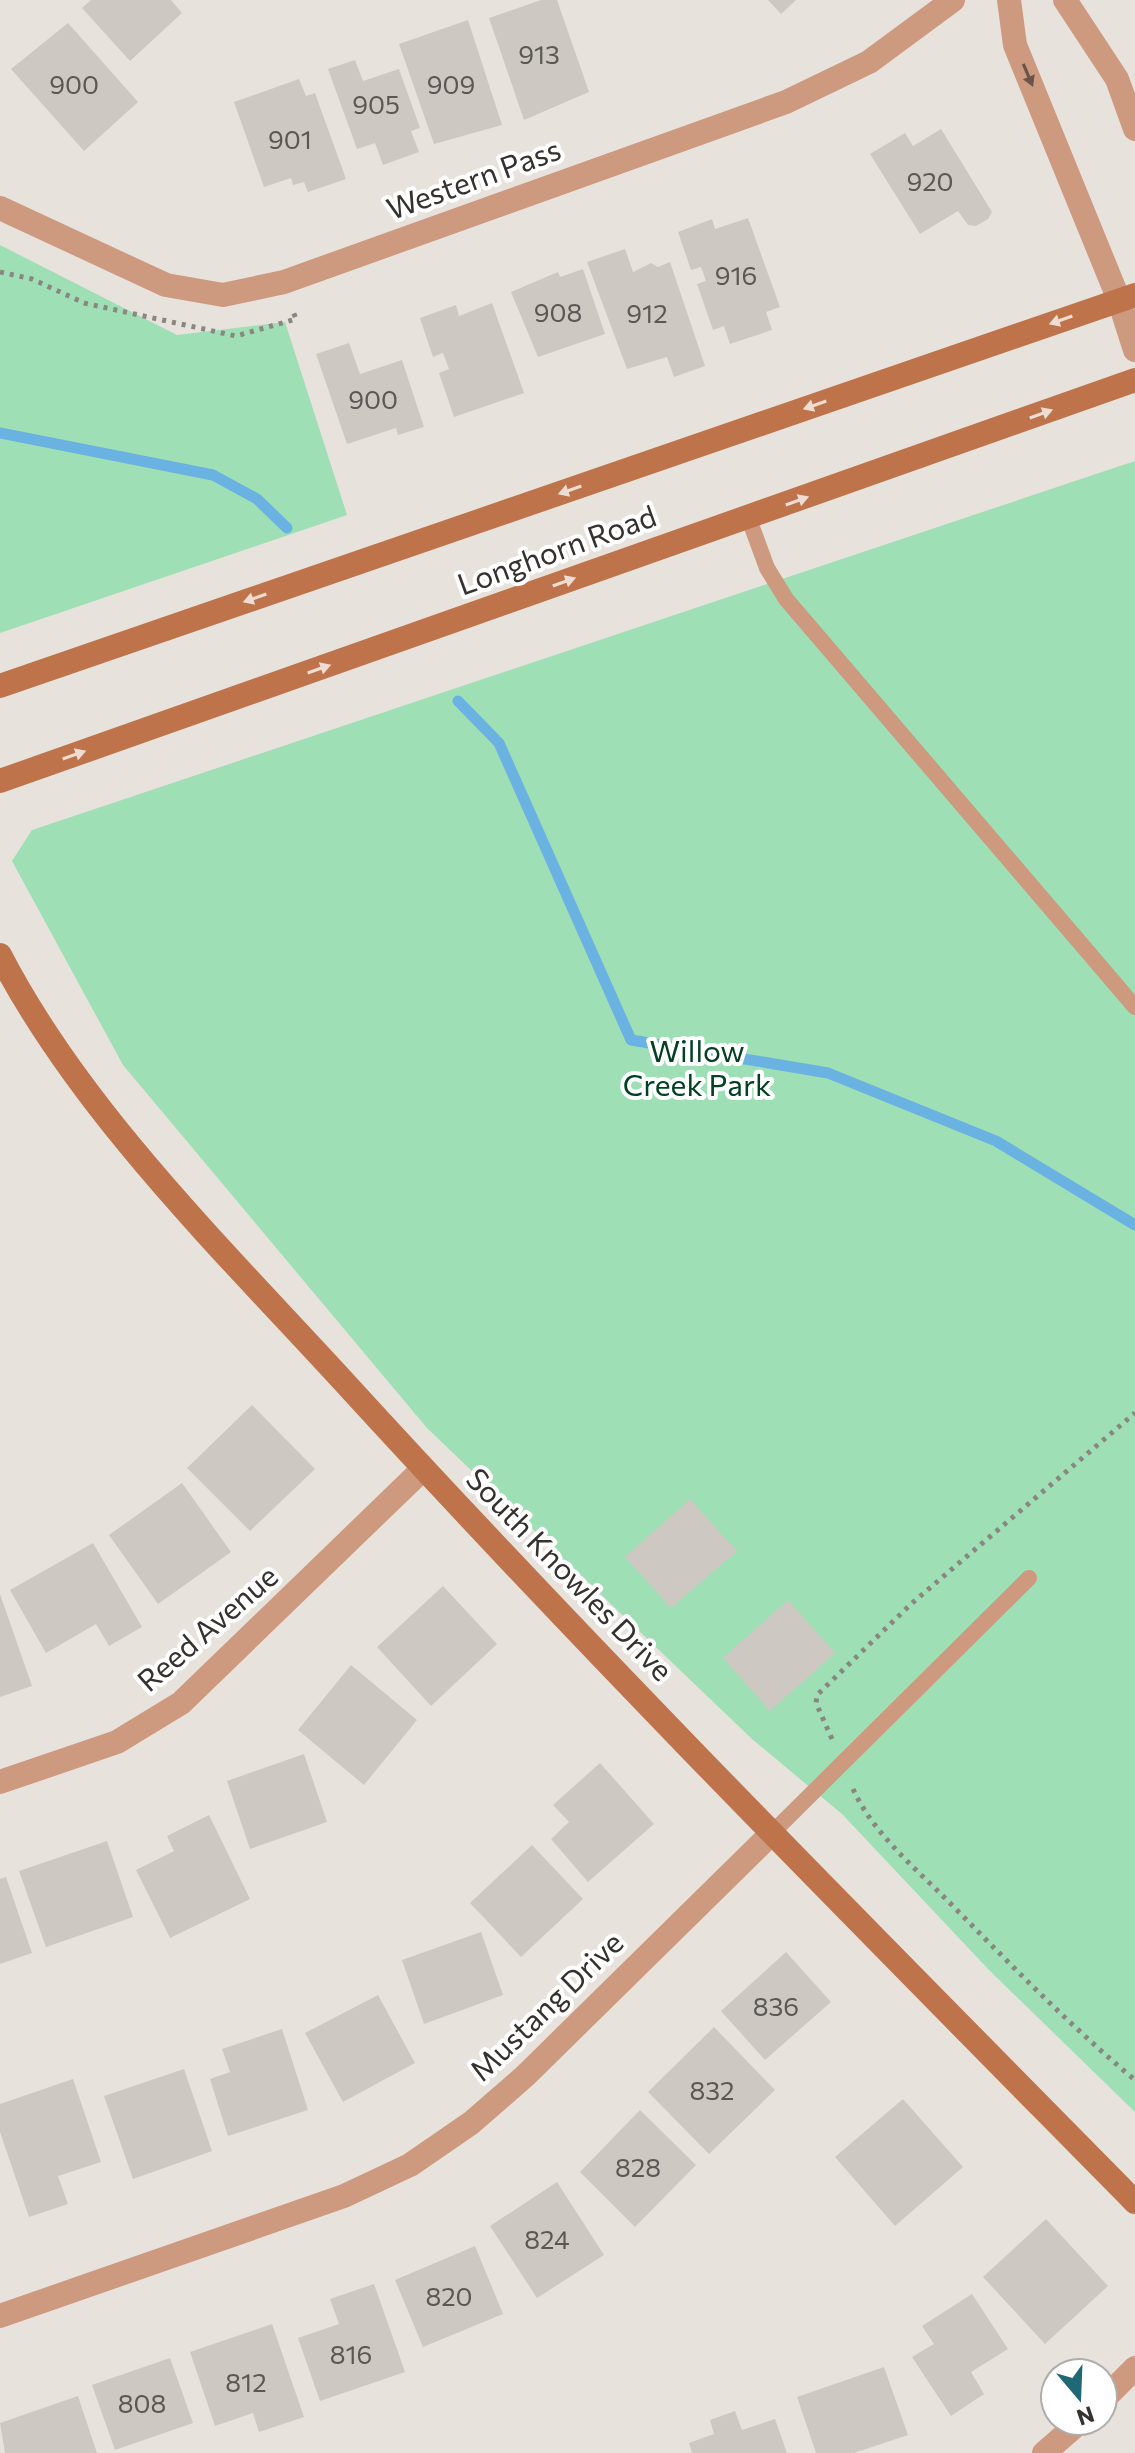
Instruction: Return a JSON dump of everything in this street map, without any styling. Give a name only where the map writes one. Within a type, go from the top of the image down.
[{"type":"main road","name":"Longhorn Road","points":[[0,686],[1127,298]]},
{"type":"main road","name":"Longhorn Road","points":[[0,781],[749,519],[1135,380]]},
{"type":"main road","name":"South Knowles Drive","points":[[3,967],[64,1065],[206,1232],[423,1469],[772,1833],[1135,2202]]},
{"type":"street","name":"Western Pass","points":[[0,208],[166,285],[223,295],[269,285],[786,102],[869,62],[953,0]]},
{"type":"street","points":[[1009,0],[1015,45],[1127,298],[1135,350]]},
{"type":"street","points":[[1065,0],[1117,79],[1135,129]]},
{"type":"street","name":"Reed Avenue","points":[[0,1782],[117,1742],[181,1703],[423,1469]]},
{"type":"street","name":"Mustang Drive","points":[[0,2316],[344,2196],[410,2165],[471,2123],[525,2076],[772,1833]]},
{"type":"street","points":[[1119,2384],[1135,2368]]},
{"type":"street","points":[[1044,2453],[1062,2437]]},
{"type":"lane","points":[[749,519],[767,568],[786,599],[1132,997]]},
{"type":"lane","name":"Mustang Drive","points":[[772,1833],[1029,1578]]},
{"type":"path","points":[[1135,1413],[923,1594],[817,1695],[816,1703],[841,1763],[873,1823],[1076,2031],[1135,2080]]},
{"type":"green space","points":[[0,245],[177,335],[285,322],[347,515],[0,633]]},
{"type":"green space","name":"Willow Creek Park","points":[[1135,461],[1135,2112],[989,1970],[842,1814],[752,1739],[427,1428],[123,1065],[12,861],[32,830]]},
{"type":"building","points":[[91,0],[171,0],[182,13],[130,61],[82,8]]},
{"type":"building","points":[[541,0],[557,0],[589,92],[524,120],[489,18]]},
{"type":"building","points":[[768,0],[796,0],[781,14]]},
{"type":"building","points":[[468,20],[502,125],[434,144],[399,44]]},
{"type":"building","points":[[68,23],[138,102],[84,151],[11,69]]},
{"type":"building","points":[[355,60],[363,81],[399,69],[420,128],[411,131],[419,152],[383,165],[375,143],[357,149],[328,69]]},
{"type":"building","points":[[299,79],[306,96],[315,93],[346,179],[308,192],[304,182],[293,185],[291,178],[264,187],[234,102]]},
{"type":"building","points":[[941,129],[992,212],[988,219],[976,226],[968,225],[958,211],[920,234],[870,154],[905,133],[913,146]]},
{"type":"building","points":[[748,218],[780,307],[766,312],[772,330],[730,344],[724,326],[713,330],[697,284],[706,281],[701,267],[691,270],[678,232],[712,219],[715,229]]},
{"type":"building","points":[[625,249],[633,272],[651,263],[658,267],[670,262],[705,366],[674,377],[667,357],[627,369],[587,262]]},
{"type":"building","points":[[583,269],[605,334],[538,357],[511,292],[558,272],[560,277]]},
{"type":"building","points":[[492,303],[524,393],[454,417],[439,373],[449,369],[443,353],[433,357],[420,318],[456,305],[459,316]]},
{"type":"building","points":[[349,343],[360,374],[402,360],[424,427],[398,435],[396,428],[347,444],[316,354]]},
{"type":"building","points":[[252,1405],[315,1469],[250,1531],[187,1468]]},
{"type":"building","points":[[182,1483],[231,1552],[158,1604],[109,1535]]},
{"type":"building","points":[[690,1499],[737,1551],[671,1608],[625,1557]]},
{"type":"building","points":[[93,1543],[142,1627],[109,1646],[96,1624],[46,1653],[10,1590]]},
{"type":"building","points":[[443,1586],[497,1644],[431,1706],[377,1647]]},
{"type":"building","points":[[0,1594],[32,1686],[0,1697]]},
{"type":"building","points":[[788,1600],[835,1653],[770,1711],[723,1658]]},
{"type":"building","points":[[351,1665],[417,1720],[364,1785],[298,1730]]},
{"type":"building","points":[[304,1754],[327,1822],[250,1849],[227,1781]]},
{"type":"building","points":[[600,1763],[654,1824],[588,1882],[551,1839],[569,1822],[553,1805]]},
{"type":"building","points":[[209,1815],[250,1899],[170,1938],[136,1870],[174,1851],[167,1836]]},
{"type":"building","points":[[107,1841],[133,1917],[46,1947],[19,1871]]},
{"type":"building","points":[[532,1845],[583,1899],[521,1957],[470,1903]]},
{"type":"building","points":[[6,1877],[32,1953],[0,1964],[0,1879]]},
{"type":"building","points":[[481,1932],[503,1995],[424,2024],[402,1960]]},
{"type":"building","points":[[786,1952],[831,2002],[765,2060],[721,2011]]},
{"type":"building","points":[[378,1995],[415,2063],[343,2102],[305,2033]]},
{"type":"building","points":[[714,2027],[775,2090],[709,2154],[648,2092]]},
{"type":"building","points":[[282,2029],[308,2110],[228,2136],[210,2079],[230,2072],[222,2049]]},
{"type":"building","points":[[184,2069],[212,2151],[133,2179],[104,2096]]},
{"type":"building","points":[[73,2079],[101,2162],[58,2176],[68,2204],[29,2217],[0,2132],[0,2104]]},
{"type":"building","points":[[903,2099],[963,2167],[895,2226],[835,2157]]},
{"type":"building","points":[[640,2110],[696,2165],[635,2227],[580,2172]]},
{"type":"building","points":[[557,2182],[604,2255],[537,2298],[490,2226]]},
{"type":"building","points":[[1046,2219],[1108,2286],[1045,2344],[983,2277]]},
{"type":"building","points":[[475,2246],[503,2314],[423,2347],[395,2280]]},
{"type":"building","points":[[374,2284],[405,2372],[320,2401],[298,2338],[339,2324],[330,2299]]},
{"type":"building","points":[[972,2294],[1008,2349],[971,2372],[984,2394],[951,2416],[912,2357],[934,2344],[922,2326]]},
{"type":"building","points":[[272,2324],[304,2417],[259,2432],[253,2413],[215,2426],[190,2352]]},
{"type":"building","points":[[170,2358],[193,2423],[115,2450],[92,2385]]},
{"type":"building","points":[[884,2367],[908,2435],[854,2453],[816,2453],[797,2397]]},
{"type":"building","points":[[78,2396],[97,2453],[5,2453],[0,2423]]},
{"type":"building","points":[[735,2411],[742,2430],[775,2419],[787,2453],[692,2453],[689,2443],[714,2434],[710,2420]]},
{"type":"waterway","points":[[0,433],[213,475],[257,499],[287,528]]},
{"type":"waterway","points":[[458,701],[499,743],[631,1040],[828,1073],[996,1141],[1135,1225]]}]
